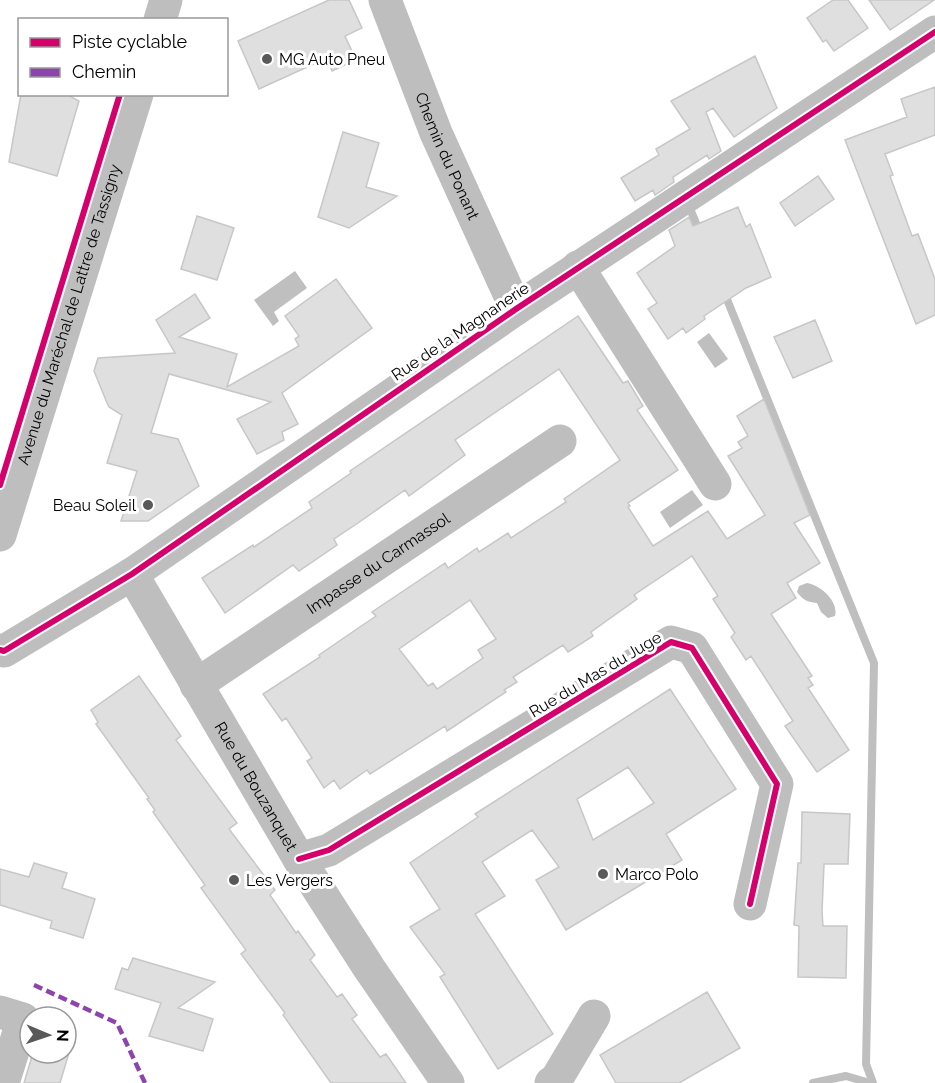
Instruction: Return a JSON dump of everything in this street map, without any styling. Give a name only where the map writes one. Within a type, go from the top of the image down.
[{"type":"street","points":[[161,18],[166,0]]},
{"type":"street","name":"Chemin du Ponant","points":[[385,0],[436,133],[516,309]]},
{"type":"street","name":"Rue de la Magnanerie","points":[[0,650],[4,651],[132,574],[578,267],[935,32]]},
{"type":"street","name":"Avenue du Maréchal de Lattre de Tassigny","points":[[0,535],[136,96]]},
{"type":"street","points":[[578,267],[715,484]]},
{"type":"street","name":"Impasse du Carmassol","points":[[196,685],[560,441]]},
{"type":"street","name":"Rue du Bouzanquet","points":[[132,574],[299,860],[448,1083]]},
{"type":"street","name":"Rue du Mas du Juge","points":[[299,860],[329,850],[671,642],[692,648],[777,784],[750,904]]},
{"type":"street","points":[[0,1012],[23,1019],[3,1083]]},
{"type":"street","points":[[551,1083],[556,1080],[594,1016]]},
{"type":"shaded area","points":[[295,271],[307,288],[274,312],[279,321],[273,326],[254,300]]},
{"type":"shaded area","points":[[709,333],[728,359],[715,368],[697,342]]},
{"type":"shaded area","points":[[692,490],[703,505],[670,528],[660,512]]},
{"type":"shaded area","points":[[807,583],[818,587],[828,595],[836,611],[835,616],[828,618],[821,612],[817,603],[810,602],[799,595],[797,592],[799,586]]},
{"type":"building","points":[[329,0],[349,0],[362,28],[345,36],[356,60],[332,71],[327,58],[259,89],[238,41]]},
{"type":"building","points":[[833,0],[848,0],[868,28],[834,51],[826,40],[823,42],[807,18]]},
{"type":"building","points":[[869,0],[934,0],[890,30]]},
{"type":"building","points":[[755,56],[777,108],[734,137],[713,108],[706,112],[721,151],[709,159],[707,155],[673,177],[674,182],[655,195],[653,190],[635,201],[621,178],[659,155],[656,149],[690,129],[671,101]]},
{"type":"building","points":[[935,87],[935,135],[885,154],[893,175],[890,176],[912,236],[918,234],[935,279],[935,315],[916,324],[845,140],[907,117],[901,99]]},
{"type":"building","points":[[21,96],[70,96],[79,101],[57,176],[9,162]]},
{"type":"building","points":[[343,132],[379,143],[366,187],[397,196],[349,228],[318,217]]},
{"type":"building","points":[[818,176],[834,199],[795,226],[780,203]]},
{"type":"building","points":[[738,207],[746,227],[750,224],[771,277],[746,288],[704,316],[705,319],[686,333],[683,328],[668,339],[648,309],[657,303],[637,273],[675,246],[669,230],[689,217],[693,226]]},
{"type":"building","points":[[197,216],[234,228],[217,280],[181,269]]},
{"type":"building","points":[[336,279],[372,328],[282,393],[298,424],[282,432],[284,440],[257,454],[237,419],[271,402],[169,374],[151,433],[178,439],[199,486],[148,521],[121,521],[137,471],[107,463],[122,415],[109,407],[107,403],[94,371],[98,358],[175,353],[156,320],[195,294],[210,318],[179,337],[237,354],[227,387],[299,346],[295,339],[299,336],[285,316]]},
{"type":"building","points":[[578,316],[623,383],[628,381],[643,406],[637,410],[678,470],[628,503],[630,506],[628,507],[653,546],[708,511],[727,539],[765,515],[728,456],[742,448],[738,442],[748,436],[737,416],[764,399],[810,515],[794,523],[820,563],[787,583],[796,598],[771,614],[812,676],[808,678],[813,685],[808,688],[849,750],[817,772],[785,726],[793,721],[751,656],[746,660],[731,637],[735,633],[713,599],[718,596],[692,556],[634,595],[637,599],[591,632],[593,636],[568,652],[563,645],[513,677],[517,682],[504,690],[506,692],[447,731],[445,726],[370,774],[367,770],[340,789],[334,780],[324,788],[307,761],[312,758],[286,718],[282,721],[263,694],[320,657],[319,655],[376,616],[372,612],[445,563],[448,568],[477,548],[479,552],[508,533],[511,538],[566,502],[564,499],[620,460],[559,369],[455,440],[465,455],[409,496],[405,490],[334,539],[337,545],[299,571],[293,565],[225,613],[202,578],[312,508],[309,502],[351,473],[350,471]],"holes":[[[470,600],[496,639],[478,650],[483,658],[437,689],[433,683],[428,686],[399,649]]]},
{"type":"building","points":[[815,320],[832,361],[793,378],[774,337]]},
{"type":"building","name":"Les Vergers","points":[[139,676],[181,736],[176,740],[237,823],[229,829],[275,890],[270,895],[296,933],[298,931],[315,955],[310,960],[337,997],[342,994],[357,1015],[352,1019],[380,1057],[386,1054],[406,1083],[331,1083],[283,1015],[285,1013],[241,954],[246,950],[201,888],[205,885],[153,812],[155,810],[147,799],[149,798],[96,724],[98,722],[91,710]]},
{"type":"building","points":[[670,689],[736,789],[666,834],[682,860],[566,930],[536,880],[559,867],[532,830],[482,862],[505,896],[475,914],[553,1034],[498,1069],[440,977],[445,974],[410,927],[440,909],[410,863],[478,817],[475,814]],"holes":[[[628,767],[654,803],[593,840],[577,799]]]},
{"type":"building","points":[[802,812],[850,814],[848,864],[824,864],[822,912],[823,926],[847,926],[846,978],[798,977],[799,926],[794,925],[798,863],[801,863]]},
{"type":"building","points":[[34,863],[67,873],[62,888],[95,899],[83,938],[50,928],[52,921],[0,905],[0,869],[29,877]]},
{"type":"building","points":[[133,958],[215,982],[178,1008],[213,1019],[203,1051],[149,1036],[161,1003],[115,989],[122,968],[128,970]]},
{"type":"building","points":[[707,992],[740,1048],[679,1083],[616,1083],[600,1055]]},
{"type":"building","points":[[29,1065],[65,1065],[60,1083],[24,1083]]},
{"type":"waterway","points":[[691,211],[700,233]]},
{"type":"waterway","points":[[724,292],[874,663],[866,1064],[873,1083]]},
{"type":"waterway","points":[[813,1083],[846,1076],[870,1083]]},
{"type":"marked path","points":[[34,985],[117,1023],[145,1083]]},
{"type":"cycle path","points":[[0,650],[4,651],[132,574],[516,309],[935,32]]},
{"type":"cycle path","points":[[0,485],[119,96]]},
{"type":"cycle path","points":[[299,859],[329,850],[671,642],[692,648],[777,784],[750,904]]},
{"type":"place","name":"MG Auto Pneu","points":[[267,59]]},
{"type":"place","name":"Beau Soleil","points":[[148,505]]},
{"type":"place","name":"Marco Polo","points":[[603,874]]},
{"type":"place","name":"Les Vergers","points":[[234,880]]}]
